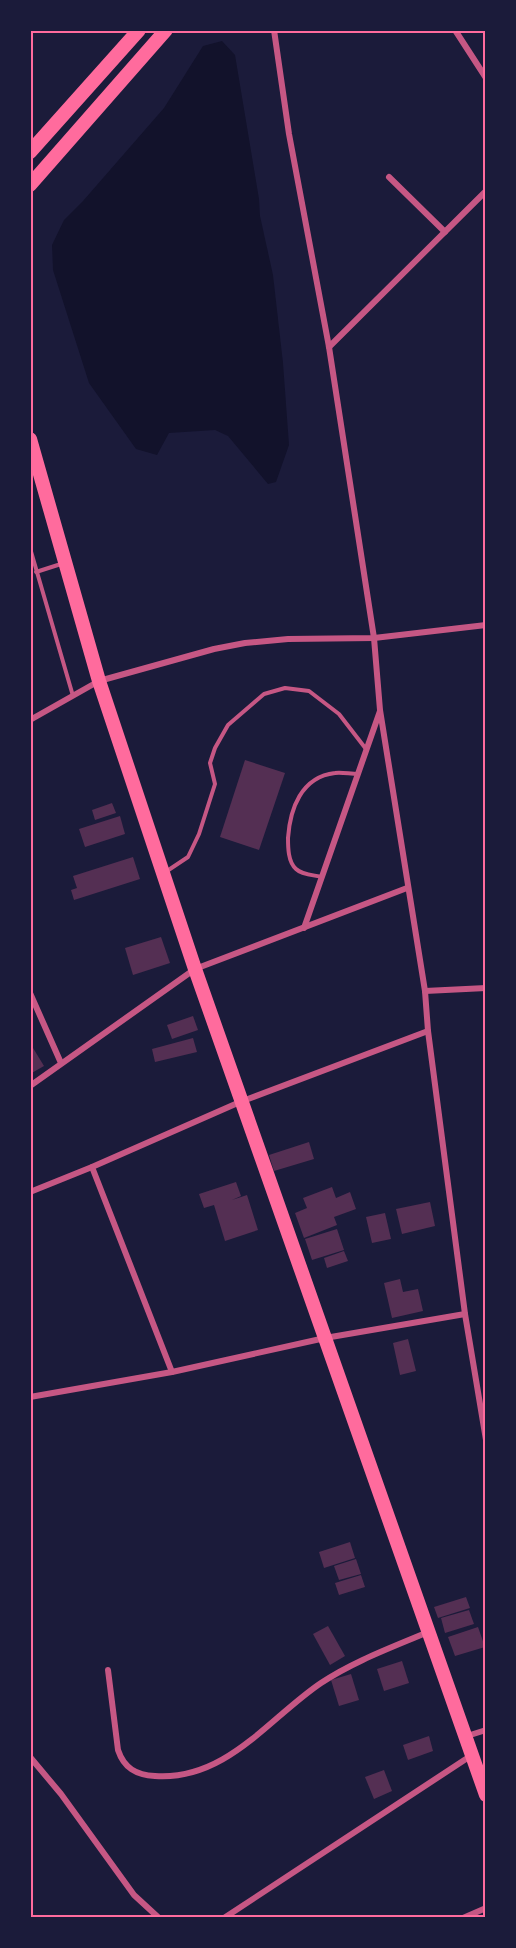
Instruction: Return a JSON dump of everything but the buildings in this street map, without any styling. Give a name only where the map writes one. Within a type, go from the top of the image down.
[{"type":"main road","points":[[30,152],[138,30]]},
{"type":"main road","points":[[30,185],[166,30]]},
{"type":"main road","points":[[30,440],[99,681],[195,969],[486,1795]]},
{"type":"street","points":[[274,30],[289,134],[329,347],[374,638],[380,710],[425,991],[428,1031],[465,1314],[486,1440]]},
{"type":"street","points":[[455,30],[486,78]]},
{"type":"street","points":[[389,177],[445,232]]},
{"type":"street","points":[[329,347],[486,191]]},
{"type":"street","points":[[30,720],[99,681],[214,649],[288,639],[374,638],[486,625]]},
{"type":"street","points":[[304,928],[380,710]]},
{"type":"street","points":[[30,1086],[195,969],[407,888]]},
{"type":"street","points":[[425,991],[486,988]]},
{"type":"street","points":[[30,993],[61,1063]]},
{"type":"street","points":[[30,1192],[240,1102],[428,1031]]},
{"type":"street","points":[[92,1167],[172,1372]]},
{"type":"street","points":[[30,1397],[172,1372],[325,1338],[465,1314]]},
{"type":"street","points":[[108,1670],[118,1750],[122,1762],[131,1770],[143,1775],[169,1777],[199,1770],[221,1761],[264,1731],[299,1699],[323,1682],[356,1664],[429,1631]]},
{"type":"street","points":[[466,1737],[486,1730]]},
{"type":"street","points":[[224,1918],[472,1755]]},
{"type":"street","points":[[30,1757],[61,1794],[134,1895],[159,1918]]},
{"type":"street","points":[[463,1918],[486,1908]]},
{"type":"lane","points":[[30,548],[73,696]]},
{"type":"lane","points":[[36,572],[66,562]]},
{"type":"lane","points":[[163,873],[188,857],[200,834],[215,784],[210,763],[214,748],[228,725],[264,694],[285,688],[309,691],[339,714],[366,749]]},
{"type":"lane","points":[[322,877],[296,869],[291,862],[288,845],[289,821],[295,803],[302,790],[323,776],[335,772],[358,774]]},
{"type":"shaded area","points":[[222,41],[235,55],[260,216],[273,275],[283,363],[289,445],[276,482],[268,484],[228,436],[215,430],[169,433],[157,455],[136,449],[89,383],[53,270],[52,245],[64,220],[164,108],[203,46]]}]
